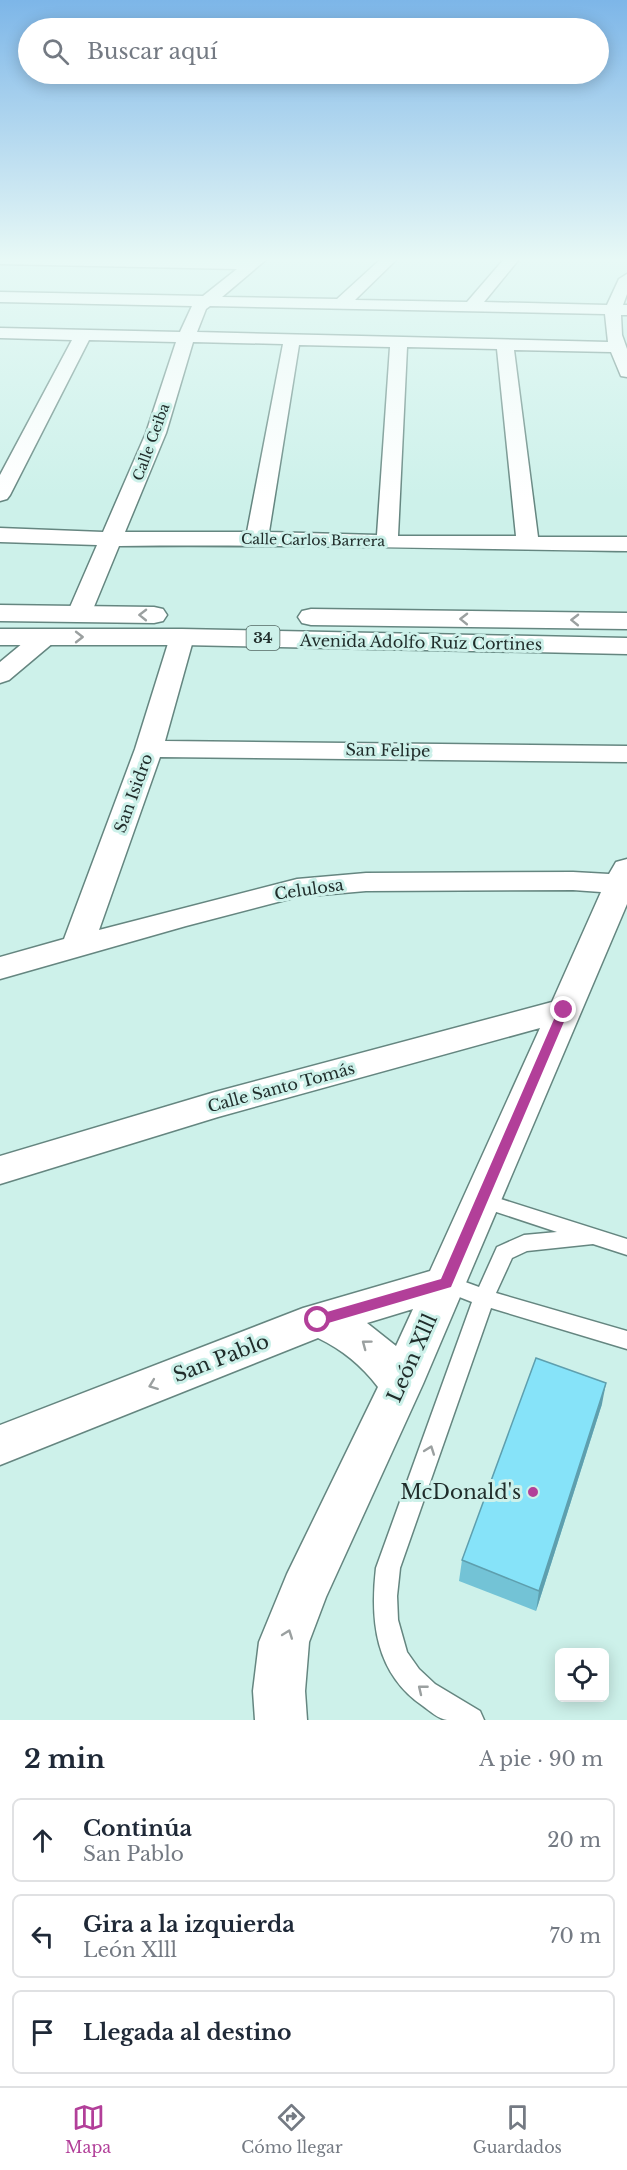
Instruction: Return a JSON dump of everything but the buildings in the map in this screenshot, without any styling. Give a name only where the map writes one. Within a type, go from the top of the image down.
[{"type":"main road","name":"Avenida Adolfo Ruíz Cortines","points":[[0,613],[627,621]]},
{"type":"main road","name":"Avenida Adolfo Ruíz Cortines","points":[[0,637],[182,637],[627,646]]},
{"type":"street","points":[[0,495],[81,338]]},
{"type":"street","name":"Calle Ceiba","points":[[79,614],[113,539],[156,433],[186,338]]},
{"type":"street","points":[[214,338],[618,347]]},
{"type":"street","points":[[615,338],[627,372]]},
{"type":"street","points":[[257,538],[292,339]]},
{"type":"street","points":[[387,542],[399,343]]},
{"type":"street","points":[[505,345],[528,543]]},
{"type":"street","name":"Calle Carlos Barrera","points":[[0,535],[113,539],[257,538],[387,542],[627,544]]},
{"type":"street","name":"San Isidro","points":[[77,947],[149,749],[182,637]]},
{"type":"street","points":[[0,675],[44,638]]},
{"type":"street","name":"San Felipe","points":[[149,749],[627,754]]},
{"type":"street","name":"Celulosa","points":[[0,968],[262,895],[330,884],[625,880]]},
{"type":"street","name":"León Xlll","points":[[281,1720],[279,1691],[284,1642],[304,1591],[401,1384],[465,1291],[482,1200],[564,1010],[625,880]]},
{"type":"street","name":"Calle Santo Tomás","points":[[0,1170],[214,1105],[564,1010]]},
{"type":"street","name":"San Pablo","points":[[0,1445],[318,1320],[465,1291]]},
{"type":"street","points":[[318,1320],[345,1330],[364,1342],[381,1356],[401,1384]]},
{"type":"lane","points":[[482,1200],[590,1237],[627,1247]]},
{"type":"lane","points":[[471,1720],[448,1709],[415,1684],[394,1655],[385,1623],[384,1594],[388,1568],[465,1291],[512,1247],[590,1237]]},
{"type":"lane","points":[[465,1291],[627,1340]]},
{"type":"place","name":"McDonald's","points":[[533,1492]]},
{"type":"route","points":[[318,1320],[446,1283],[564,1010]]}]
